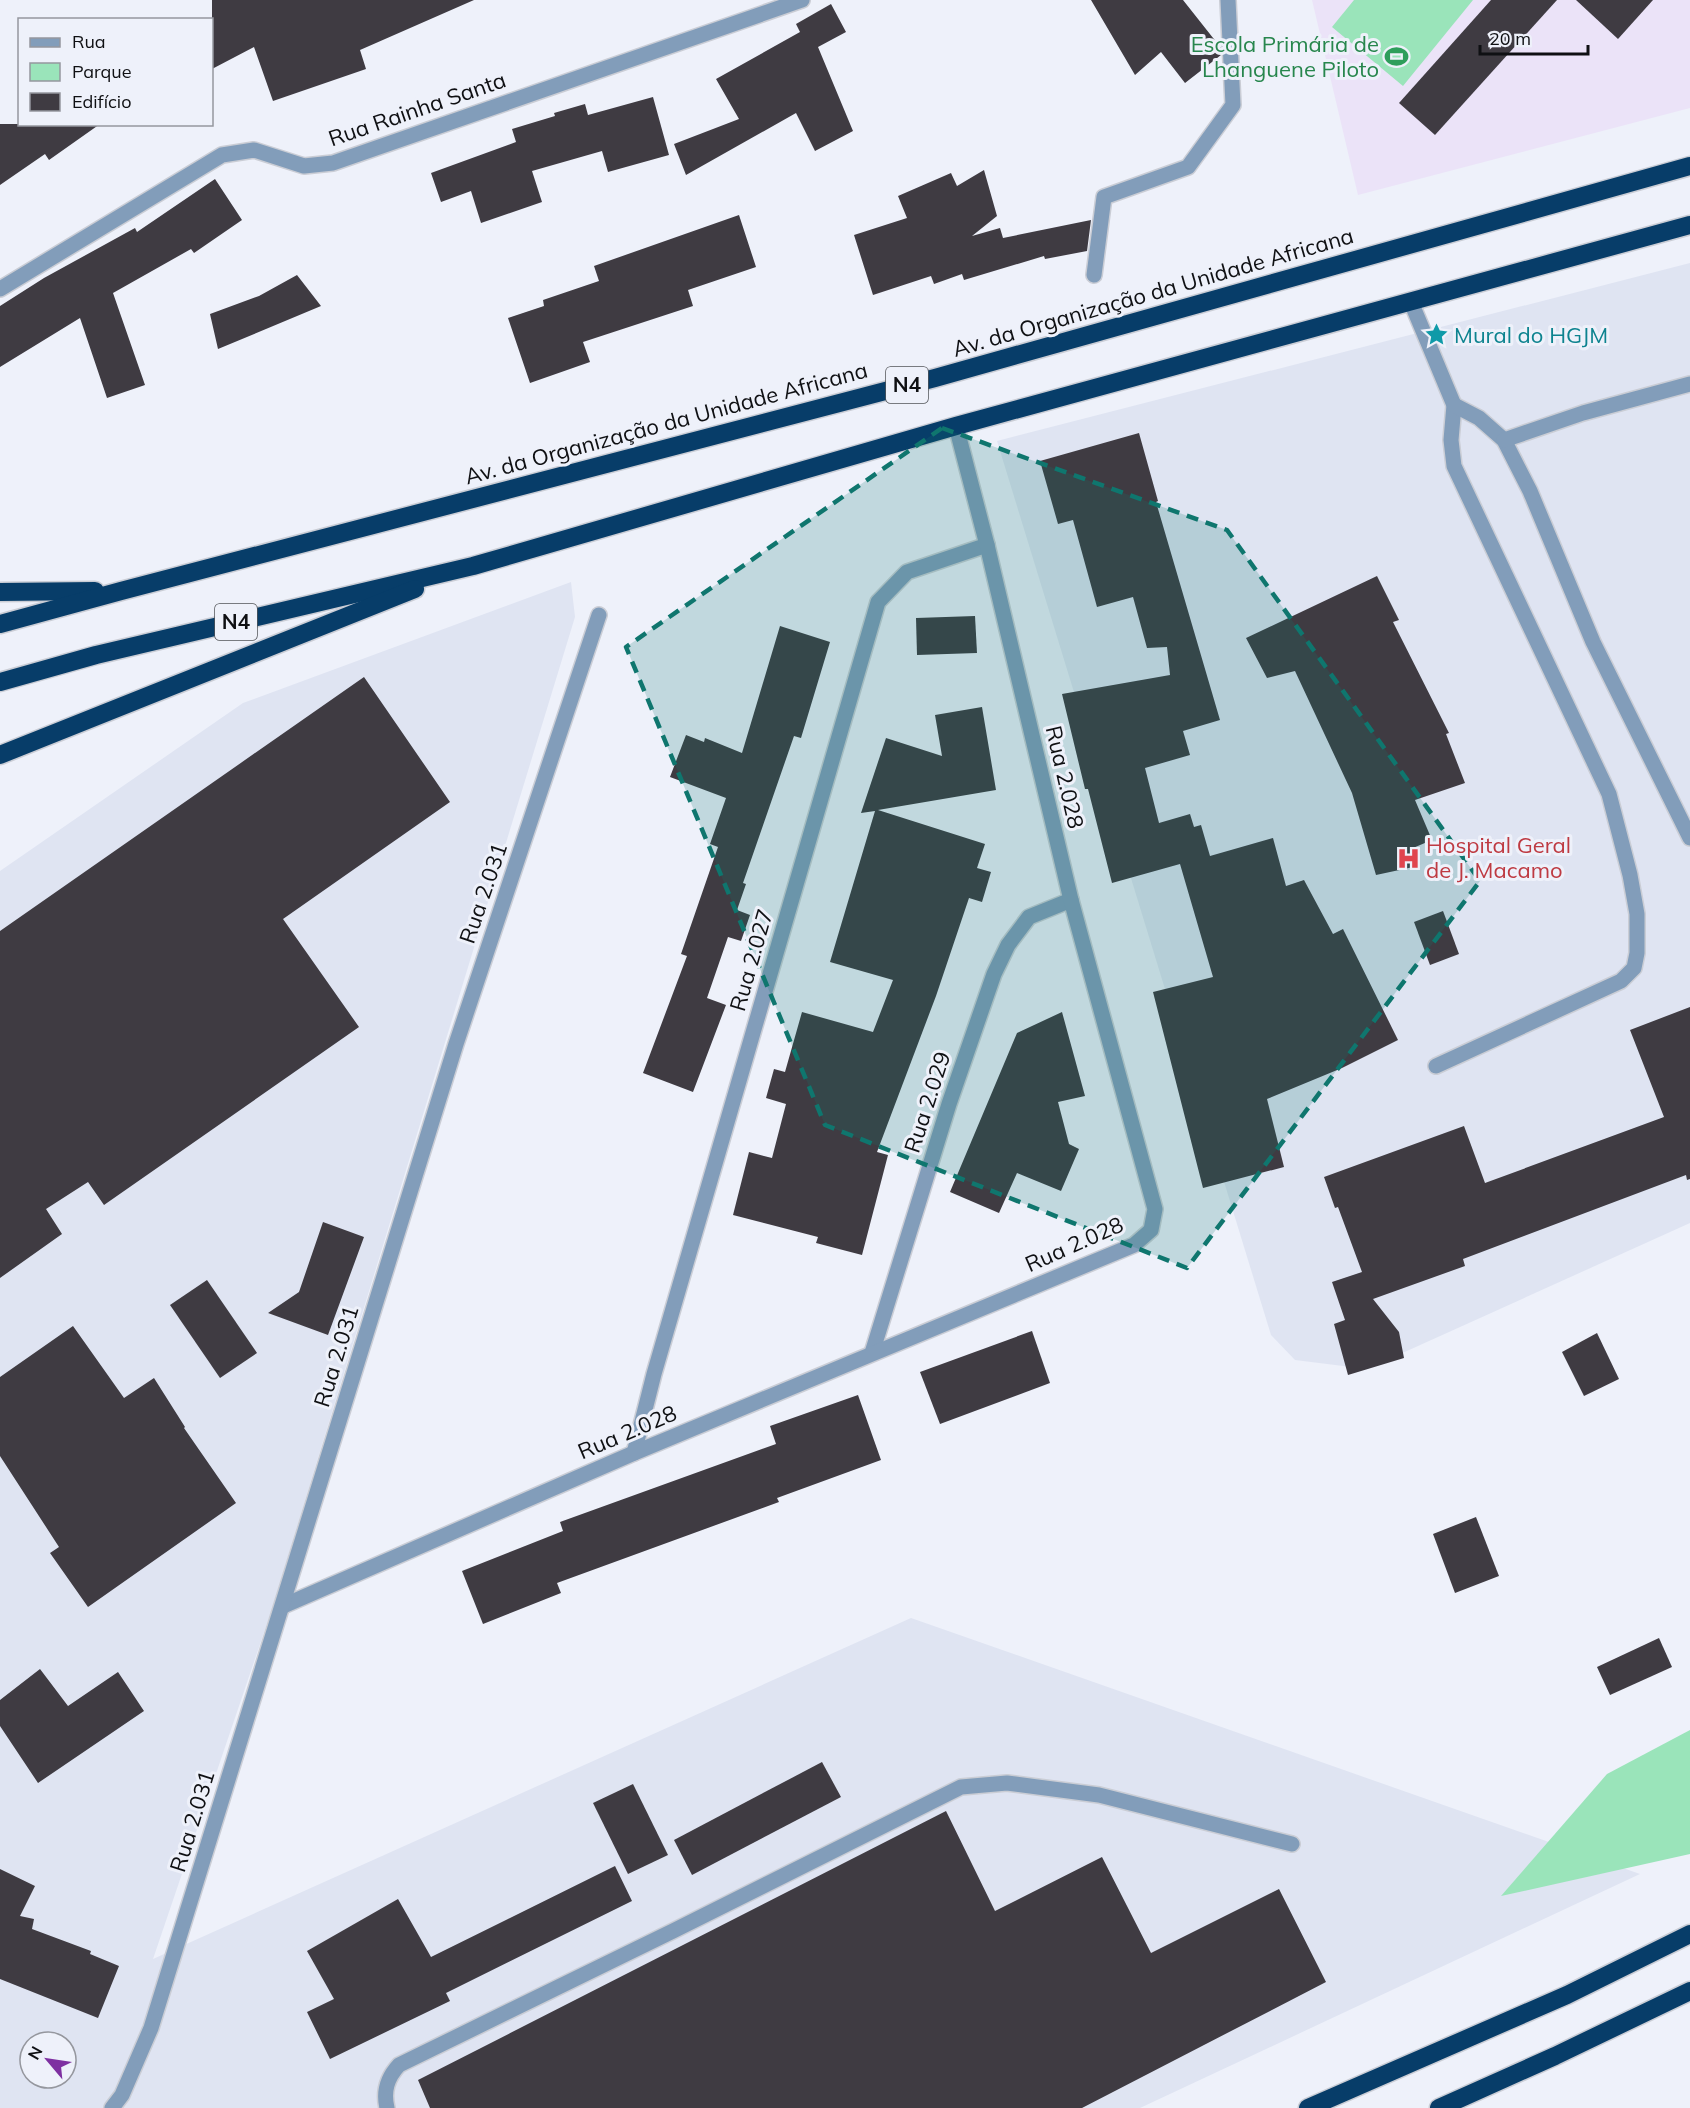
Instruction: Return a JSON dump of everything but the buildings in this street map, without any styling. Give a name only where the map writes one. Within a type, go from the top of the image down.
[{"type":"highway","name":"Av. da Organização da Unidade Africana","points":[[0,624],[934,378],[1690,166]]},
{"type":"highway","name":"N4","points":[[0,682],[96,655],[473,566],[956,426],[1690,225]]},
{"type":"highway","points":[[0,754],[473,566]]},
{"type":"highway","points":[[0,592],[121,591]]},
{"type":"highway","points":[[1308,2108],[1567,1995],[1690,1934]]},
{"type":"highway","points":[[1439,2108],[1555,2056],[1690,1991]]},
{"type":"street","name":"Rua Rainha Santa","points":[[0,289],[222,155],[254,150],[304,166],[333,163],[802,0]]},
{"type":"street","points":[[1094,275],[1104,197],[1188,167],[1233,105],[1228,0]]},
{"type":"street","points":[[1411,302],[1454,405],[1451,440],[1454,466],[1609,794],[1630,875],[1637,914],[1637,953],[1634,968],[1621,981],[1436,1066]]},
{"type":"street","points":[[1504,440],[1583,413],[1690,384]]},
{"type":"street","points":[[1454,405],[1479,418],[1504,440],[1530,491],[1593,642],[1690,838]]},
{"type":"street","name":"Rua 2.028","points":[[283,1606],[634,1453],[1134,1245],[1152,1230],[1155,1209],[1071,900],[987,545],[956,426]]},
{"type":"street","name":"Rua 2.027","points":[[634,1453],[654,1374],[878,602],[907,572],[987,545]]},
{"type":"street","name":"Rua 2.031","points":[[112,2108],[122,2096],[151,2028],[456,1044],[599,615]]},
{"type":"street","name":"Rua 2.029","points":[[872,1353],[949,1104],[994,974],[1008,945],[1029,917],[1071,900]]},
{"type":"street","points":[[387,2108],[385,2099],[387,2080],[399,2065],[673,1931],[961,1786],[1006,1783],[1099,1795],[1292,1844]]},
{"type":"highlighted area","points":[[942,428],[1227,530],[1480,881],[1187,1268],[825,1125],[626,647]]},
{"type":"shaded area","points":[[1312,0],[1690,0],[1690,108],[1358,195]]},
{"type":"shaded area","name":"Hospital Geral de J. Macamo","points":[[1690,263],[1690,1223],[1367,1369],[1295,1360],[1271,1335],[997,441]]},
{"type":"shaded area","points":[[571,582],[575,617],[271,1612],[153,1959],[911,1618],[1640,1874],[1140,2108],[0,2108],[0,871],[243,703]]},
{"type":"green space","name":"Escola Primária de Lhanguene Piloto","points":[[1354,0],[1473,0],[1403,86],[1332,27]]},
{"type":"green space","points":[[1690,1730],[1690,1854],[1501,1896],[1607,1774]]},
{"type":"place","name":"Escola Primária de Lhanguene Piloto","points":[[1397,57]]},
{"type":"place","name":"Mural do HGJM","points":[[1436,335]]},
{"type":"place","name":"Hospital Geral de J. Macamo","points":[[1408,858]]}]
